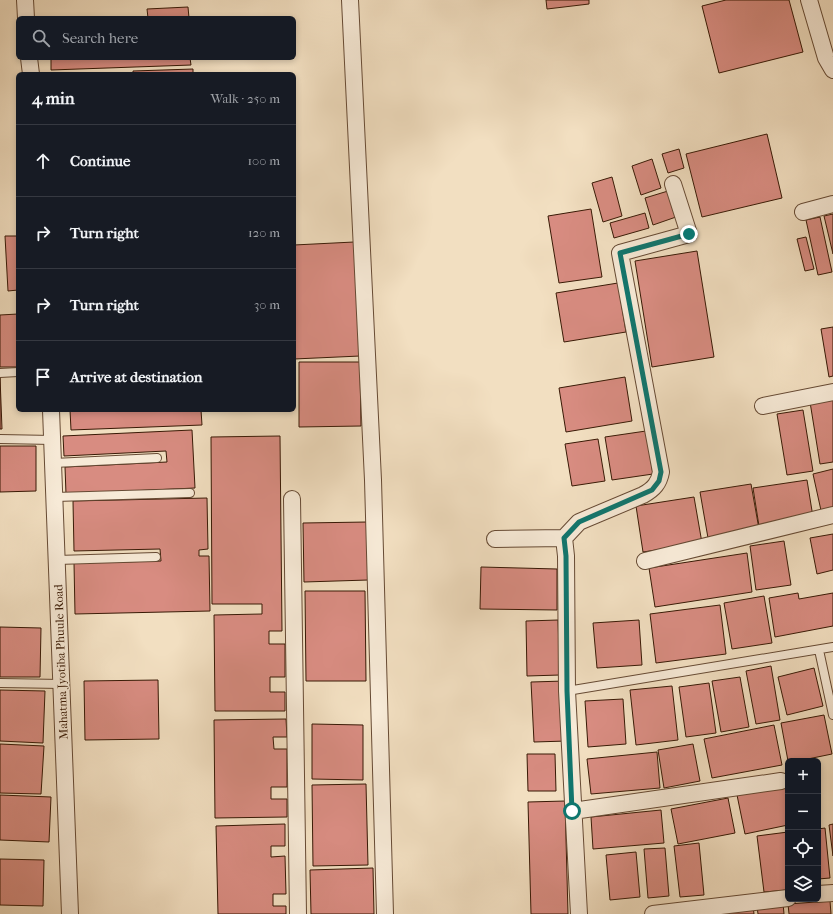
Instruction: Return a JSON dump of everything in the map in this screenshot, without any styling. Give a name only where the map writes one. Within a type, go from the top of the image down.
[{"type":"street","points":[[25,0],[26,16]]},
{"type":"street","points":[[350,0],[373,480],[385,914]]},
{"type":"street","points":[[809,0],[826,58],[833,70]]},
{"type":"street","points":[[29,60],[31,72]]},
{"type":"street","points":[[495,539],[564,538],[579,522],[643,495],[652,490],[659,481],[661,472],[620,253],[689,234],[673,184]]},
{"type":"street","points":[[803,212],[833,204]]},
{"type":"street","points":[[763,406],[833,392]]},
{"type":"street","name":"Mahatma Jyotiba Phuule Road","points":[[52,412],[70,914]]},
{"type":"street","points":[[292,499],[298,914]]},
{"type":"street","points":[[645,561],[833,515]]},
{"type":"street","points":[[564,538],[566,556],[567,691],[572,811],[579,914]]},
{"type":"street","points":[[572,811],[781,781]]},
{"type":"street","points":[[821,894],[833,892]]},
{"type":"street","points":[[653,914],[785,898]]},
{"type":"lane","points":[[0,373],[16,372]]},
{"type":"lane","points":[[0,440],[53,440]]},
{"type":"lane","points":[[54,463],[158,458]]},
{"type":"lane","points":[[55,497],[190,493]]},
{"type":"lane","points":[[57,560],[156,556]]},
{"type":"lane","points":[[567,691],[833,647]]},
{"type":"lane","points":[[819,650],[833,715]]},
{"type":"lane","points":[[0,683],[62,684]]},
{"type":"building","points":[[546,0],[589,0],[589,4],[547,9]]},
{"type":"building","points":[[726,0],[789,0],[803,52],[719,73],[702,6]]},
{"type":"building","points":[[188,7],[189,16],[148,16],[147,9]]},
{"type":"building","points":[[51,60],[190,60],[191,65],[51,70]]},
{"type":"building","points":[[193,69],[193,72],[133,71]]},
{"type":"building","points":[[767,134],[782,198],[702,217],[686,154]]},
{"type":"building","points":[[679,149],[684,168],[668,173],[662,154]]},
{"type":"building","points":[[652,159],[661,188],[641,195],[632,166]]},
{"type":"building","points":[[612,177],[622,216],[603,222],[592,183]]},
{"type":"building","points":[[668,191],[676,217],[653,225],[645,198]]},
{"type":"building","points":[[591,209],[602,277],[559,283],[548,216]]},
{"type":"building","points":[[645,213],[649,228],[614,238],[610,223]]},
{"type":"building","points":[[833,214],[833,254],[824,216]]},
{"type":"building","points":[[820,217],[832,272],[818,275],[806,220]]},
{"type":"building","points":[[5,236],[16,236],[16,290],[8,291]]},
{"type":"building","points":[[806,237],[814,269],[805,271],[797,239]]},
{"type":"building","points":[[354,242],[360,356],[296,359],[296,245]]},
{"type":"building","points":[[697,251],[714,357],[652,367],[635,261]]},
{"type":"building","points":[[618,283],[626,332],[564,342],[556,293]]},
{"type":"building","points":[[16,314],[16,367],[0,367],[0,315]]},
{"type":"building","points":[[833,327],[833,376],[829,377],[821,329]]},
{"type":"building","points":[[299,362],[360,362],[361,426],[299,427]]},
{"type":"building","points":[[0,377],[2,429],[0,429]]},
{"type":"building","points":[[625,377],[632,421],[566,432],[559,388]]},
{"type":"building","points":[[833,398],[833,462],[820,464],[810,402]]},
{"type":"building","points":[[803,410],[813,471],[787,475],[777,414]]},
{"type":"building","points":[[70,412],[201,412],[202,425],[71,430]]},
{"type":"building","points":[[192,430],[195,488],[66,494],[65,467],[167,462],[166,451],[64,456],[63,436]]},
{"type":"building","points":[[646,431],[653,474],[612,480],[605,437]]},
{"type":"building","points":[[280,436],[282,631],[269,631],[269,644],[285,644],[285,677],[270,677],[270,692],[285,692],[285,711],[215,711],[214,615],[262,614],[262,604],[212,604],[211,437]]},
{"type":"building","points":[[598,439],[605,481],[572,486],[565,444]]},
{"type":"building","points":[[0,446],[36,446],[36,491],[0,492]]},
{"type":"building","points":[[833,469],[833,512],[822,515],[813,474]]},
{"type":"building","points":[[807,480],[813,517],[759,526],[753,488]]},
{"type":"building","points":[[751,484],[759,529],[708,538],[700,492]]},
{"type":"building","points":[[694,497],[702,543],[643,552],[636,506]]},
{"type":"building","points":[[207,498],[208,549],[199,550],[199,556],[209,556],[210,611],[75,614],[74,563],[161,561],[160,549],[74,551],[73,501]]},
{"type":"building","points":[[367,522],[368,580],[304,582],[303,523]]},
{"type":"building","points":[[833,534],[833,570],[817,574],[810,538]]},
{"type":"building","points":[[784,541],[791,585],[756,590],[750,546]]},
{"type":"building","points":[[747,553],[752,592],[655,607],[649,568]]},
{"type":"building","points":[[481,567],[557,569],[557,610],[480,609]]},
{"type":"building","points":[[305,591],[365,591],[366,681],[306,681]]},
{"type":"building","points":[[798,593],[799,599],[833,593],[833,626],[775,637],[769,598]]},
{"type":"building","points":[[764,596],[772,643],[732,649],[724,603]]},
{"type":"building","points":[[720,605],[726,654],[656,663],[650,614]]},
{"type":"building","points":[[558,620],[560,675],[527,676],[526,621]]},
{"type":"building","points":[[639,620],[642,665],[597,668],[593,623]]},
{"type":"building","points":[[0,627],[41,628],[40,677],[0,677]]},
{"type":"building","points":[[771,666],[780,720],[756,724],[746,671]]},
{"type":"building","points":[[814,668],[823,706],[787,715],[778,677]]},
{"type":"building","points":[[740,677],[749,727],[721,732],[712,681]]},
{"type":"building","points":[[158,680],[159,739],[85,740],[84,681]]},
{"type":"building","points":[[565,681],[567,741],[534,742],[531,682]]},
{"type":"building","points":[[709,683],[716,733],[686,737],[679,687]]},
{"type":"building","points":[[672,686],[678,740],[636,745],[630,690]]},
{"type":"building","points":[[0,690],[45,691],[43,743],[0,741]]},
{"type":"building","points":[[623,699],[626,744],[588,747],[585,701]]},
{"type":"building","points":[[824,715],[832,754],[813,758],[787,758],[781,723]]},
{"type":"building","points":[[286,719],[287,737],[273,737],[274,749],[287,749],[287,787],[271,787],[271,799],[287,799],[287,817],[215,818],[214,720]]},
{"type":"building","points":[[312,724],[363,725],[363,780],[312,779]]},
{"type":"building","points":[[774,725],[782,765],[712,778],[704,739]]},
{"type":"building","points":[[0,744],[44,746],[41,794],[0,793]]},
{"type":"building","points":[[693,744],[700,781],[664,788],[658,750]]},
{"type":"building","points":[[657,752],[660,788],[591,794],[587,759]]},
{"type":"building","points":[[527,754],[555,754],[556,791],[528,791]]},
{"type":"building","points":[[366,784],[368,865],[313,866],[312,785]]},
{"type":"building","points":[[785,785],[785,826],[745,834],[737,795]]},
{"type":"building","points":[[0,795],[51,797],[49,842],[0,840]]},
{"type":"building","points":[[728,798],[735,833],[678,844],[671,809]]},
{"type":"building","points":[[565,801],[568,914],[531,914],[528,802]]},
{"type":"building","points":[[661,810],[664,843],[593,849],[591,817]]},
{"type":"building","points":[[285,824],[285,846],[271,846],[271,857],[285,856],[286,894],[273,894],[273,906],[286,906],[286,914],[218,914],[216,826]]},
{"type":"building","points":[[833,824],[833,856],[829,825]]},
{"type":"building","points":[[825,828],[830,878],[821,879],[821,829]]},
{"type":"building","points":[[785,832],[785,890],[764,892],[757,836]]},
{"type":"building","points":[[699,843],[704,895],[680,897],[674,846]]},
{"type":"building","points":[[665,848],[669,896],[648,898],[644,849]]},
{"type":"building","points":[[636,852],[640,897],[610,900],[606,855]]},
{"type":"building","points":[[0,859],[44,860],[43,906],[0,905]]},
{"type":"building","points":[[373,868],[374,914],[311,914],[310,870]]},
{"type":"building","points":[[830,901],[831,914],[789,914],[788,904]]},
{"type":"building","points":[[783,903],[784,914],[758,914],[757,906]]},
{"type":"building","points":[[753,906],[754,914],[725,914],[725,909]]},
{"type":"route","points":[[572,811],[567,691],[566,556],[564,538],[579,522],[652,490],[659,481],[661,472],[620,253],[689,234]]}]
